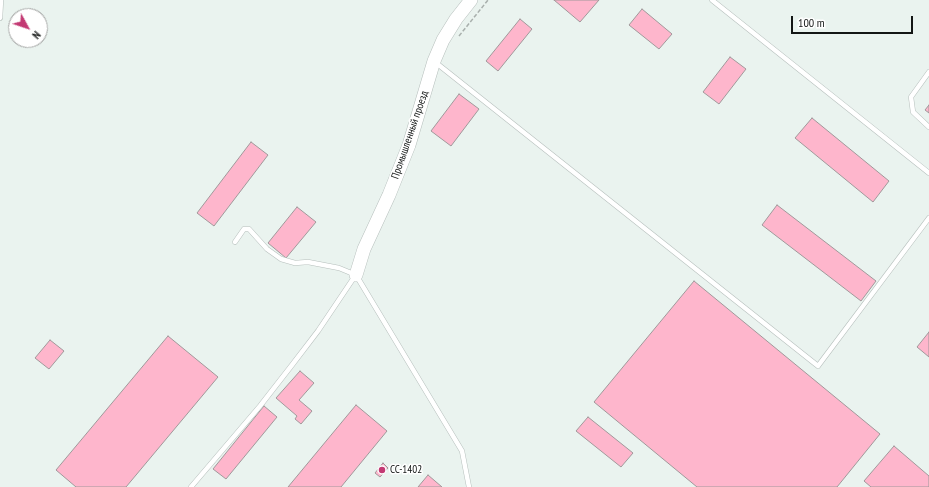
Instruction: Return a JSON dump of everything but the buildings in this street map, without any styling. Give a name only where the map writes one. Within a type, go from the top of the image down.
[{"type":"street","name":"Промышленный проезд","points":[[356,275],[364,249],[389,195],[409,145],[434,61],[443,40],[456,19],[471,0]]},
{"type":"lane","points":[[0,18],[1,0]]},
{"type":"lane","points":[[712,0],[929,173]]},
{"type":"lane","points":[[434,61],[818,366],[929,218]]},
{"type":"lane","points":[[929,72],[911,97],[913,112],[929,127]]},
{"type":"lane","points":[[235,242],[244,229],[249,229],[267,249],[281,259],[295,263],[308,262],[339,268],[356,275],[462,450],[469,487]]},
{"type":"lane","points":[[191,487],[278,383],[318,331],[356,275]]},
{"type":"path","points":[[457,38],[488,0]]},
{"type":"place","name":"СС-1402","points":[[382,470]]}]
